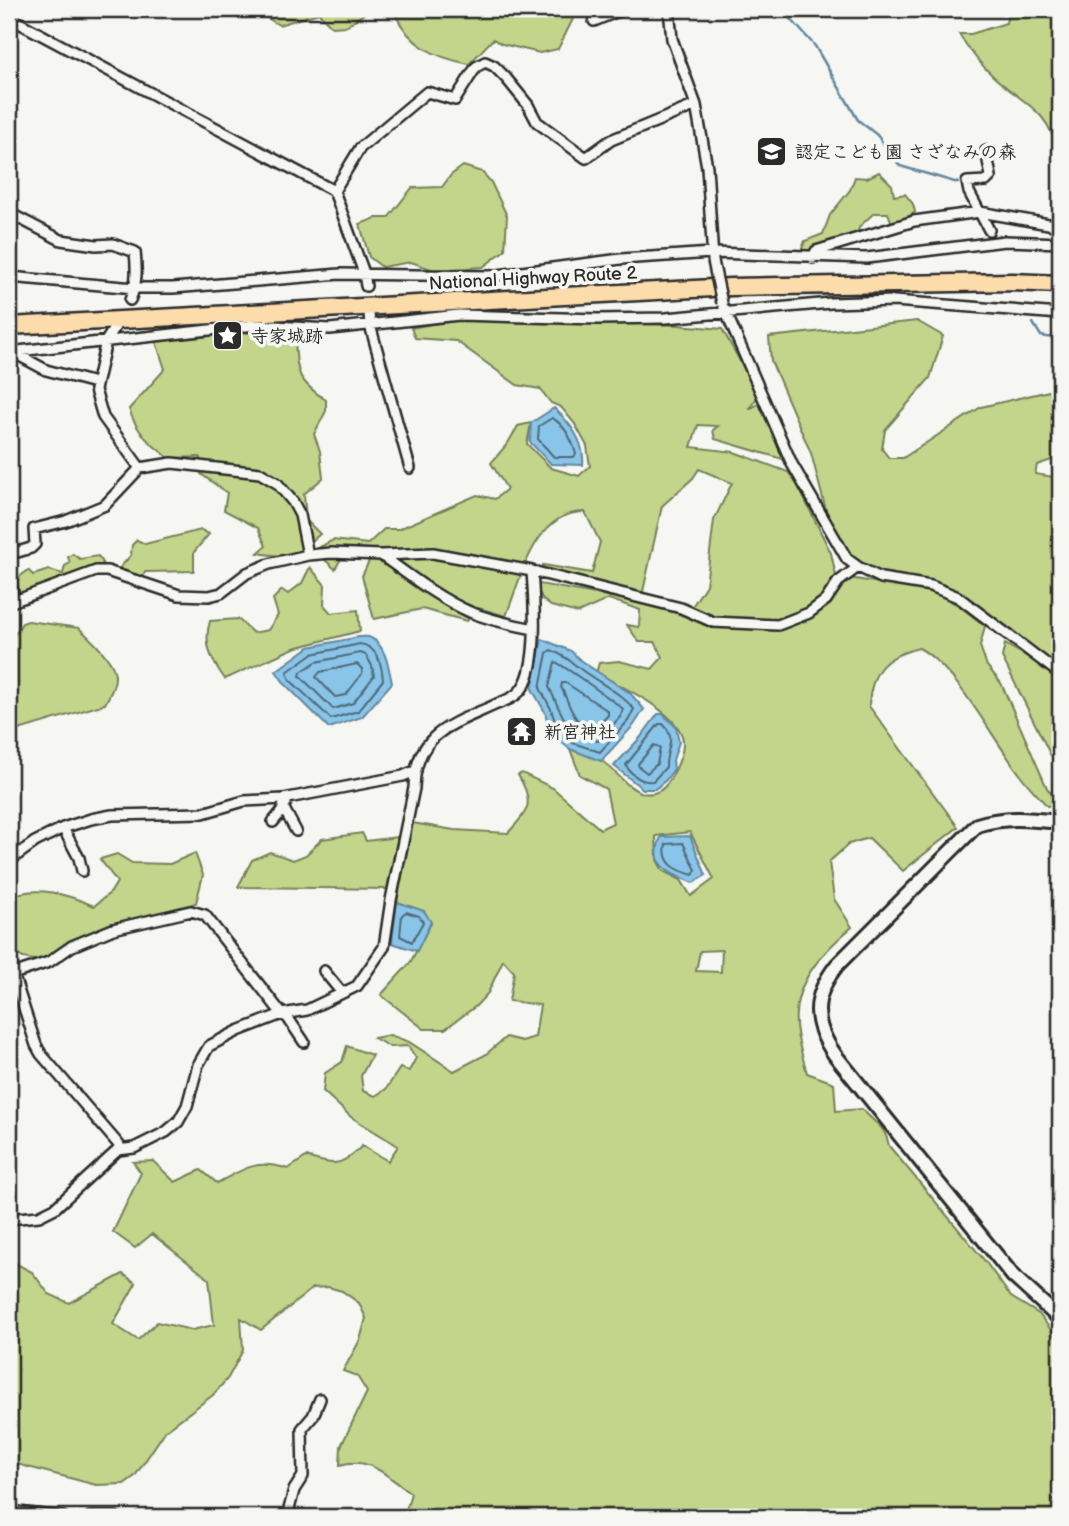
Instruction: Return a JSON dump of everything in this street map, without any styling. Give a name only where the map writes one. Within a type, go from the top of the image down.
[{"type":"highway","points":[[1012,282],[1060,277]]},
{"type":"highway","name":"National Highway Route 2","points":[[9,326],[731,287],[1012,282],[1060,284]]},
{"type":"street","points":[[594,21],[623,9]]},
{"type":"street","points":[[668,9],[672,39],[696,105],[707,167],[712,257],[724,307],[792,464],[836,542],[848,559],[881,578],[931,586],[958,597],[1060,674]]},
{"type":"street","points":[[11,16],[334,191],[364,273],[366,286]]},
{"type":"street","points":[[334,191],[360,148],[427,92],[455,100],[476,67],[485,62],[494,66],[506,78],[528,105],[537,122],[586,158],[611,140],[696,105]]},
{"type":"street","points":[[986,151],[991,176],[986,181],[967,182],[969,192],[989,230]]},
{"type":"street","points":[[813,258],[816,251],[914,221],[980,212],[1060,226]]},
{"type":"street","points":[[9,213],[61,240],[96,245],[113,244],[135,252],[137,271],[130,300]]},
{"type":"street","points":[[9,277],[135,288],[173,288],[364,273],[490,276],[621,259],[867,258],[1005,241],[1060,243]]},
{"type":"street","points":[[14,352],[255,326],[330,329],[459,315],[666,318],[724,307],[894,301],[1060,314]]},
{"type":"street","points":[[369,313],[370,326],[410,468]]},
{"type":"street","points":[[115,327],[106,341],[95,383],[98,405],[103,417],[140,468]]},
{"type":"street","points":[[14,352],[46,370],[95,383]]},
{"type":"street","points":[[9,559],[11,554],[31,548],[35,544],[34,529],[66,521],[104,505],[140,468],[172,463],[260,473],[277,483],[300,515],[308,555]]},
{"type":"street","points":[[9,570],[12,601],[79,576],[107,571],[179,594],[209,596],[221,593],[247,573],[269,564],[308,555],[433,553],[532,570],[681,608],[713,622],[778,625],[809,613],[826,600],[838,582],[858,567]]},
{"type":"street","points":[[381,555],[430,589],[469,611],[534,629]]},
{"type":"street","points":[[9,1219],[39,1216],[55,1208],[118,1150],[134,1148],[166,1132],[178,1122],[187,1106],[198,1065],[209,1046],[282,1014],[307,1010],[357,986],[384,947],[415,771],[431,739],[445,727],[514,697],[524,686],[530,670],[534,629],[532,570]]},
{"type":"street","points":[[9,861],[35,842],[63,828],[111,815],[203,813],[244,801],[286,802],[415,771]]},
{"type":"street","points":[[273,822],[286,802]]},
{"type":"street","points":[[286,802],[296,831]]},
{"type":"street","points":[[1060,822],[1013,817],[977,825],[837,965],[823,986],[817,1009],[825,1041],[835,1055],[1013,1276],[1060,1319]]},
{"type":"street","points":[[63,828],[79,858],[82,871]]},
{"type":"street","points":[[118,1150],[119,1145],[41,1054],[11,971],[49,962],[72,946],[113,929],[191,911],[205,915],[282,1014],[288,1018],[304,1042]]},
{"type":"street","points":[[324,971],[342,993]]},
{"type":"street","points":[[287,1517],[294,1490],[303,1476],[302,1429],[313,1416],[320,1399]]},
{"type":"street","points":[[9,1511],[63,1517]]},
{"type":"street","points":[[90,1517],[116,1517]]},
{"type":"green space","points":[[252,9],[371,9],[346,26],[332,27],[319,13],[279,25]]},
{"type":"green space","points":[[397,9],[578,9],[558,49],[540,53],[502,44],[493,39],[469,64],[425,49],[401,25],[395,14]]},
{"type":"green space","points":[[1009,9],[1060,9],[1060,148],[1057,150],[1048,125],[1041,116],[989,72],[959,34],[971,34],[1006,23]]},
{"type":"green space","points":[[463,166],[482,172],[491,182],[507,216],[505,250],[483,267],[434,270],[411,262],[382,267],[369,257],[360,224],[376,218],[388,218],[412,188],[442,187],[451,175]]},
{"type":"green space","points":[[879,172],[892,185],[894,196],[905,194],[913,204],[915,212],[900,223],[891,221],[888,213],[874,213],[860,226],[855,237],[800,254],[805,241],[823,234],[830,215],[850,190],[855,177],[867,178]]},
{"type":"green space","points":[[458,319],[678,325],[722,329],[759,395],[749,409],[760,403],[786,460],[715,439],[713,430],[718,426],[698,425],[691,447],[734,452],[788,472],[797,484],[831,553],[836,576],[932,591],[958,605],[985,626],[980,646],[987,666],[1001,683],[1047,788],[1060,804],[1047,806],[1029,786],[973,705],[947,671],[933,658],[919,648],[888,661],[876,674],[869,706],[958,827],[903,871],[869,838],[849,844],[829,862],[834,899],[852,927],[815,964],[808,976],[798,1000],[796,1027],[807,1073],[834,1083],[836,1111],[862,1109],[879,1125],[889,1146],[985,1261],[1011,1297],[1039,1314],[1060,1342],[1060,1517],[404,1517],[411,1493],[369,1465],[340,1465],[341,1446],[367,1392],[357,1376],[343,1371],[360,1340],[366,1318],[359,1303],[342,1291],[328,1287],[313,1288],[261,1330],[241,1318],[243,1350],[228,1378],[213,1395],[166,1430],[135,1476],[124,1484],[96,1485],[9,1462],[9,1260],[32,1272],[49,1294],[69,1303],[123,1274],[136,1283],[113,1324],[138,1340],[157,1322],[192,1330],[214,1325],[209,1279],[152,1234],[135,1248],[113,1232],[141,1173],[133,1162],[153,1161],[175,1182],[201,1170],[217,1183],[235,1173],[259,1165],[288,1169],[306,1157],[336,1163],[348,1158],[362,1146],[388,1161],[398,1146],[351,1117],[323,1091],[325,1073],[342,1062],[347,1046],[372,1055],[361,1076],[363,1091],[375,1096],[386,1089],[400,1068],[409,1071],[416,1058],[408,1046],[390,1047],[374,1038],[390,1035],[409,1042],[454,1071],[485,1055],[506,1037],[522,1041],[535,1037],[540,1005],[509,1001],[514,972],[503,960],[488,993],[476,1006],[445,1029],[424,1029],[381,995],[410,963],[431,923],[424,911],[397,902],[412,823],[454,830],[508,833],[527,806],[527,793],[518,775],[522,773],[553,788],[600,829],[613,823],[606,789],[580,775],[570,749],[600,760],[631,787],[648,794],[657,792],[667,784],[680,759],[683,740],[671,720],[647,701],[596,673],[599,663],[619,661],[652,669],[663,657],[655,642],[639,642],[627,625],[639,627],[640,610],[609,599],[578,613],[551,606],[543,600],[534,583],[646,603],[686,616],[706,585],[714,520],[732,483],[699,469],[693,478],[662,506],[642,596],[542,570],[543,565],[592,573],[600,542],[585,512],[568,515],[554,522],[542,534],[524,566],[506,616],[478,608],[467,621],[422,609],[374,619],[362,576],[370,559],[356,548],[347,549],[335,569],[325,560],[320,547],[333,540],[368,544],[384,529],[399,529],[477,495],[495,499],[507,489],[491,463],[518,426],[531,423],[527,444],[551,468],[579,476],[590,466],[587,446],[575,424],[561,407],[551,403],[540,389],[517,385],[456,341],[415,338],[411,328]],"holes":[[[690,832],[714,879],[691,896],[681,880],[663,871],[657,860],[656,836]],[[722,950],[721,972],[696,971],[700,951]]]},
{"type":"green space","points":[[917,321],[943,336],[930,378],[885,430],[882,449],[889,458],[903,458],[981,407],[1049,391],[1060,409],[1060,457],[1037,465],[1035,474],[1060,478],[1060,669],[960,594],[882,574],[860,564],[850,556],[828,518],[811,453],[771,361],[769,337]]},
{"type":"green space","points":[[241,332],[295,338],[300,375],[309,387],[326,400],[326,411],[314,434],[320,451],[323,478],[304,494],[306,520],[320,534],[292,554],[278,556],[258,553],[266,546],[258,528],[224,510],[227,493],[201,474],[200,457],[169,458],[144,437],[129,409],[165,369],[155,339]]},
{"type":"green space","points":[[201,530],[209,534],[194,552],[194,571],[145,572],[142,578],[118,570],[131,555],[132,545],[137,540],[145,544]]},
{"type":"green space","points":[[73,554],[80,559],[98,556],[103,568],[17,596],[16,584],[28,570],[33,575],[49,570],[63,574],[65,566],[70,563],[68,557]]},
{"type":"green space","points":[[310,567],[325,585],[324,605],[331,613],[358,610],[360,631],[294,648],[225,679],[210,652],[207,637],[210,621],[238,619],[253,633],[268,630],[278,615],[273,599],[282,590],[288,594],[302,583]]},
{"type":"green space","points":[[28,621],[79,628],[107,658],[114,671],[115,681],[105,704],[9,733],[9,643],[22,623]]},
{"type":"green space","points":[[1005,644],[1040,664],[1060,682],[1060,768],[1050,754],[1002,657]]},
{"type":"green space","points":[[362,833],[366,841],[398,837],[387,889],[238,887],[252,860],[270,852],[293,860],[306,855],[322,839]]},
{"type":"green space","points":[[195,853],[203,875],[196,903],[113,925],[39,961],[23,958],[9,949],[9,897],[20,893],[52,892],[94,906],[111,892],[117,882],[100,859],[117,854],[132,863],[170,864]]},
{"type":"water","points":[[554,408],[576,434],[582,449],[583,465],[551,464],[530,442],[531,423]]},
{"type":"water","points":[[370,637],[380,646],[392,683],[362,717],[329,728],[285,684],[276,671],[309,647]]},
{"type":"water","points":[[542,639],[571,651],[581,661],[630,693],[644,709],[634,725],[601,761],[570,749],[556,738],[549,728],[545,712],[532,689]]},
{"type":"water","points":[[658,714],[663,714],[676,727],[679,742],[673,760],[674,769],[655,789],[643,789],[614,766]]},
{"type":"water","points":[[690,836],[706,875],[693,883],[664,868],[657,856],[661,837]]},
{"type":"water","points":[[397,902],[424,911],[431,922],[417,951],[392,943]]},
{"type":"waterway","points":[[782,9],[815,46],[858,120],[877,135],[900,166],[958,183]]},
{"type":"waterway","points":[[972,189],[983,207]]},
{"type":"waterway","points":[[1033,323],[1041,336],[1060,339]]},
{"type":"place","name":"認定こども園 さざなみの森","points":[[772,152]]},
{"type":"place","name":"寺家城跡","points":[[228,336]]},
{"type":"place","name":"新宮神社","points":[[521,732]]}]
